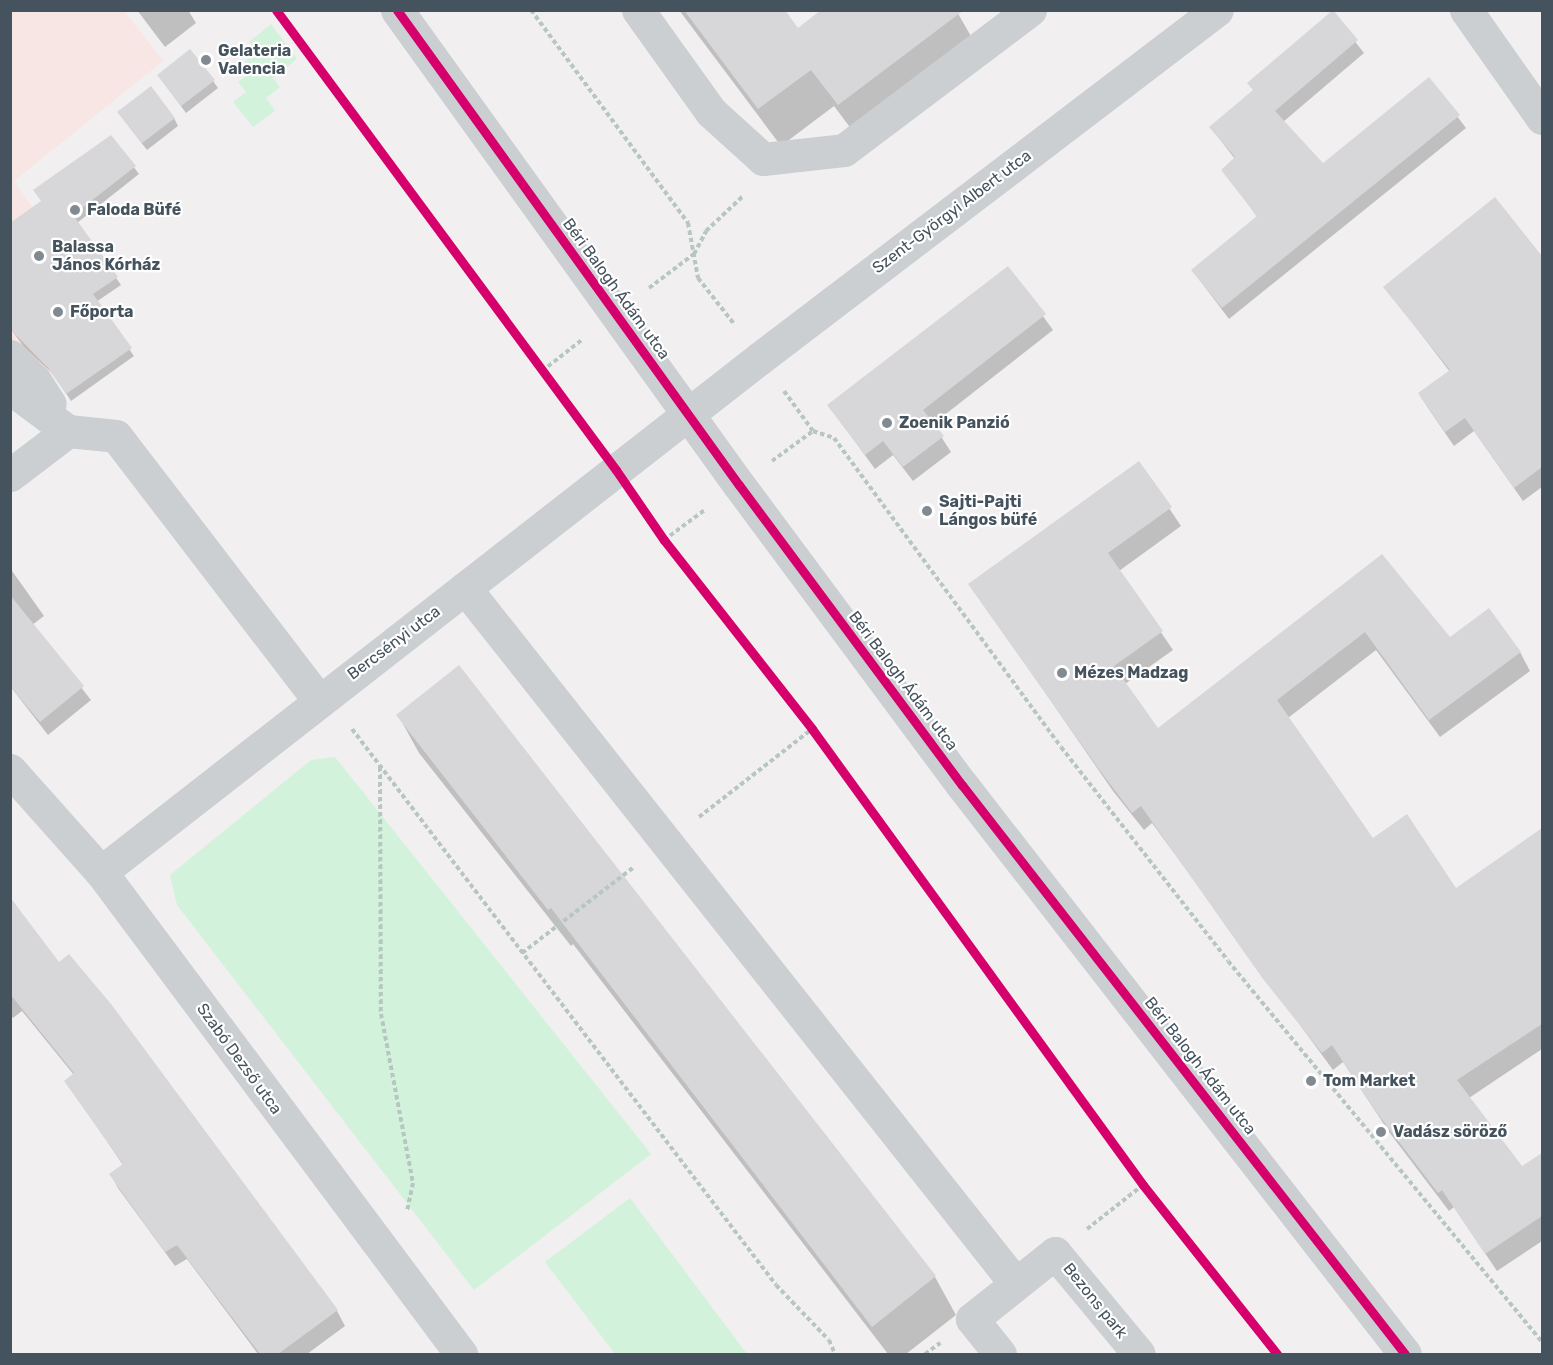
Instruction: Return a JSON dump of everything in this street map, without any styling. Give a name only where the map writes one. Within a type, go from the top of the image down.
[{"type":"street","name":"Béri Balogh Ádám utca","points":[[397,10],[688,415],[962,785],[1405,1354]]},
{"type":"street","points":[[638,10],[711,112],[764,159],[844,150],[1030,10]]},
{"type":"street","name":"Szent-Györgyi Albert utca","points":[[688,415],[1217,10]]},
{"type":"street","points":[[1466,10],[1542,118]]},
{"type":"street","points":[[10,356],[35,381],[68,431]]},
{"type":"street","points":[[10,388],[68,431],[116,436],[323,698]]},
{"type":"street","name":"Bercsényi utca","points":[[101,872],[688,415]]},
{"type":"street","points":[[10,475],[68,431]]},
{"type":"street","points":[[465,588],[1015,1283]]},
{"type":"street","name":"Szabó Dezső utca","points":[[10,770],[101,872],[393,1268],[461,1354]]},
{"type":"street","name":"Bezons park","points":[[1000,1354],[972,1319],[1055,1253],[1139,1354]]},
{"type":"path","points":[[531,10],[688,224],[698,278],[813,431],[834,438],[1061,747],[1228,961],[1542,1342]]},
{"type":"path","points":[[542,371],[694,254],[706,231],[785,157]]},
{"type":"path","points":[[535,361],[548,380]]},
{"type":"path","points":[[658,531],[671,549]]},
{"type":"path","points":[[323,698],[380,766],[776,1285],[829,1340],[835,1354]]},
{"type":"path","points":[[805,720],[819,739]]},
{"type":"path","points":[[522,952],[812,729]]},
{"type":"path","points":[[380,766],[381,1014],[413,1183],[393,1268]]},
{"type":"path","points":[[1136,1175],[1150,1194]]},
{"type":"path","points":[[1055,1253],[1143,1185]]},
{"type":"shaded area","name":"Balassa János Kórház","points":[[11,11],[124,11],[163,61],[14,181],[120,331],[11,411]]},
{"type":"green space","points":[[271,24],[297,59],[273,78],[280,87],[266,98],[275,111],[253,127],[233,102],[246,92],[238,82],[251,72],[244,62],[256,52],[249,42]]},
{"type":"green space","points":[[335,757],[651,1154],[474,1290],[177,905],[170,875],[311,760]]},
{"type":"green space","points":[[630,1198],[747,1354],[615,1354],[545,1262]]},
{"type":"building","points":[[684,10],[785,10],[798,28],[821,10],[964,10],[838,105],[811,70],[758,109]]},
{"type":"building","points":[[1333,10],[1358,40],[1275,111],[1323,163],[1429,77],[1460,115],[1222,308],[1191,270],[1257,216],[1221,170],[1235,157],[1209,127],[1253,90],[1247,83]]},
{"type":"building","points":[[190,49],[215,80],[181,106],[157,75]]},
{"type":"building","points":[[151,86],[175,118],[142,143],[117,112]]},
{"type":"building","name":"Főporta","points":[[111,135],[136,166],[73,215],[118,277],[93,294],[132,348],[66,394],[48,368],[10,329],[10,223],[41,201],[33,190]]},
{"type":"building","points":[[1495,197],[1542,256],[1542,467],[1514,488],[1465,418],[1445,432],[1418,393],[1450,370],[1383,287]]},
{"type":"building","points":[[1008,266],[1046,314],[923,410],[944,436],[903,467],[883,441],[865,455],[827,405]]},
{"type":"building","points":[[1139,461],[1172,507],[1108,553],[1163,631],[1114,666],[1158,728],[1382,554],[1450,637],[1489,608],[1521,652],[1429,720],[1365,632],[1277,700],[1373,838],[1407,814],[1456,888],[1542,828],[1542,1024],[1457,1080],[1522,1166],[1542,1153],[1542,1216],[1485,1254],[1442,1190],[1438,1193],[1377,1113],[1332,1045],[1322,1053],[1263,979],[1141,806],[1132,813],[968,584]]},
{"type":"building","points":[[10,595],[84,686],[40,722],[10,686]]},
{"type":"building","points":[[459,665],[936,1276],[872,1327],[551,908],[548,910],[396,715]]},
{"type":"building","points":[[10,897],[59,962],[69,954],[111,1004],[338,1310],[278,1354],[260,1354],[177,1245],[165,1252],[109,1174],[123,1164],[64,1081],[74,1073],[10,994]]},
{"type":"cycle path","points":[[276,10],[616,470],[664,540],[812,729],[1143,1185],[1277,1354]]},
{"type":"cycle path","points":[[397,10],[739,485],[962,785],[1405,1354]]},
{"type":"place","name":"Gelateria Valencia","points":[[206,60]]},
{"type":"place","name":"Faloda Büfé","points":[[75,210]]},
{"type":"place","name":"Balassa János Kórház","points":[[39,256]]},
{"type":"place","name":"Főporta","points":[[58,312]]},
{"type":"place","name":"Zoenik Panzió","points":[[887,423]]},
{"type":"place","name":"Sajti-Pajti Lángos büfé","points":[[927,511]]},
{"type":"place","name":"Mézes Madzag","points":[[1062,673]]},
{"type":"place","name":"Tom Market","points":[[1311,1081]]},
{"type":"place","name":"Vadász söröző","points":[[1381,1132]]}]
